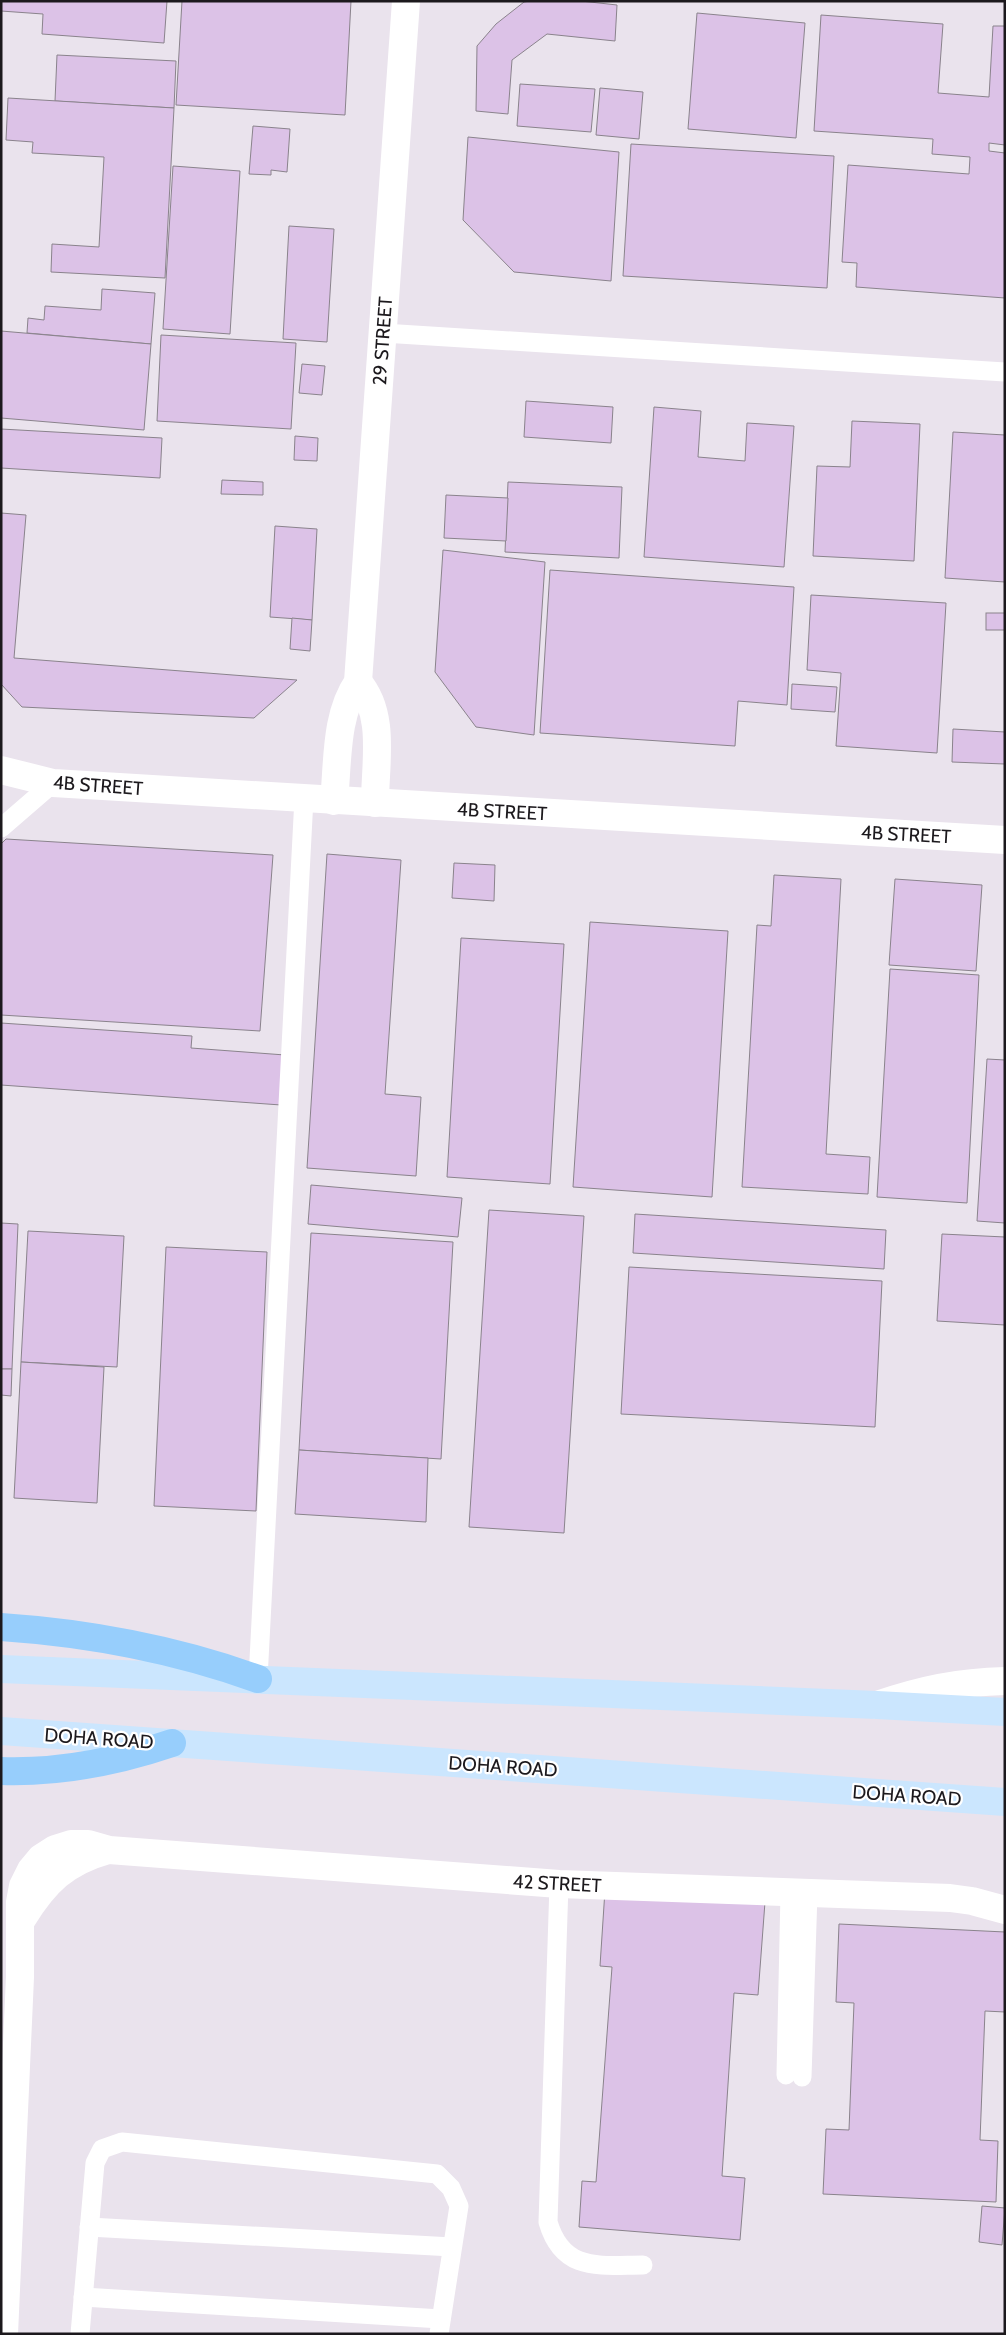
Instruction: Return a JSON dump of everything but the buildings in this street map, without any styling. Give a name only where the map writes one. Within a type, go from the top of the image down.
[{"type":"main road","points":[[1,1627],[74,1634],[164,1650],[210,1662],[258,1679]]},
{"type":"main road","points":[[1,1668],[877,1704],[1005,1712]]},
{"type":"main road","name":"DOHA ROAD","points":[[1,1731],[1005,1802]]},
{"type":"main road","points":[[1,1771],[40,1772],[94,1765],[172,1743]]},
{"type":"street","name":"29 STREET","points":[[334,801],[344,712],[352,691],[358,682],[406,1]]},
{"type":"street","points":[[358,682],[366,691],[375,714],[375,803]]},
{"type":"street","name":"4B STREET","points":[[1,770],[53,783],[1005,840]]},
{"type":"street","points":[[877,1704],[934,1688],[961,1683],[1005,1681]]},
{"type":"street","name":"42 STREET","points":[[4,2334],[22,1919],[34,1900],[65,1869],[84,1857],[109,1850],[559,1884],[950,1898],[972,1901],[1005,1910]]},
{"type":"lane","points":[[383,333],[1005,372]]},
{"type":"lane","points":[[1,828],[53,783]]},
{"type":"lane","points":[[258,1679],[304,798]]},
{"type":"lane","points":[[559,1884],[548,2222],[553,2240],[569,2256],[587,2265],[643,2265]]},
{"type":"lane","points":[[794,2076],[799,1893]]},
{"type":"lane","points":[[80,2334],[82,2297],[95,2162],[102,2149],[122,2142],[437,2174],[451,2188],[459,2206],[440,2327],[82,2297]]},
{"type":"lane","points":[[89,2228],[452,2247]]}]
